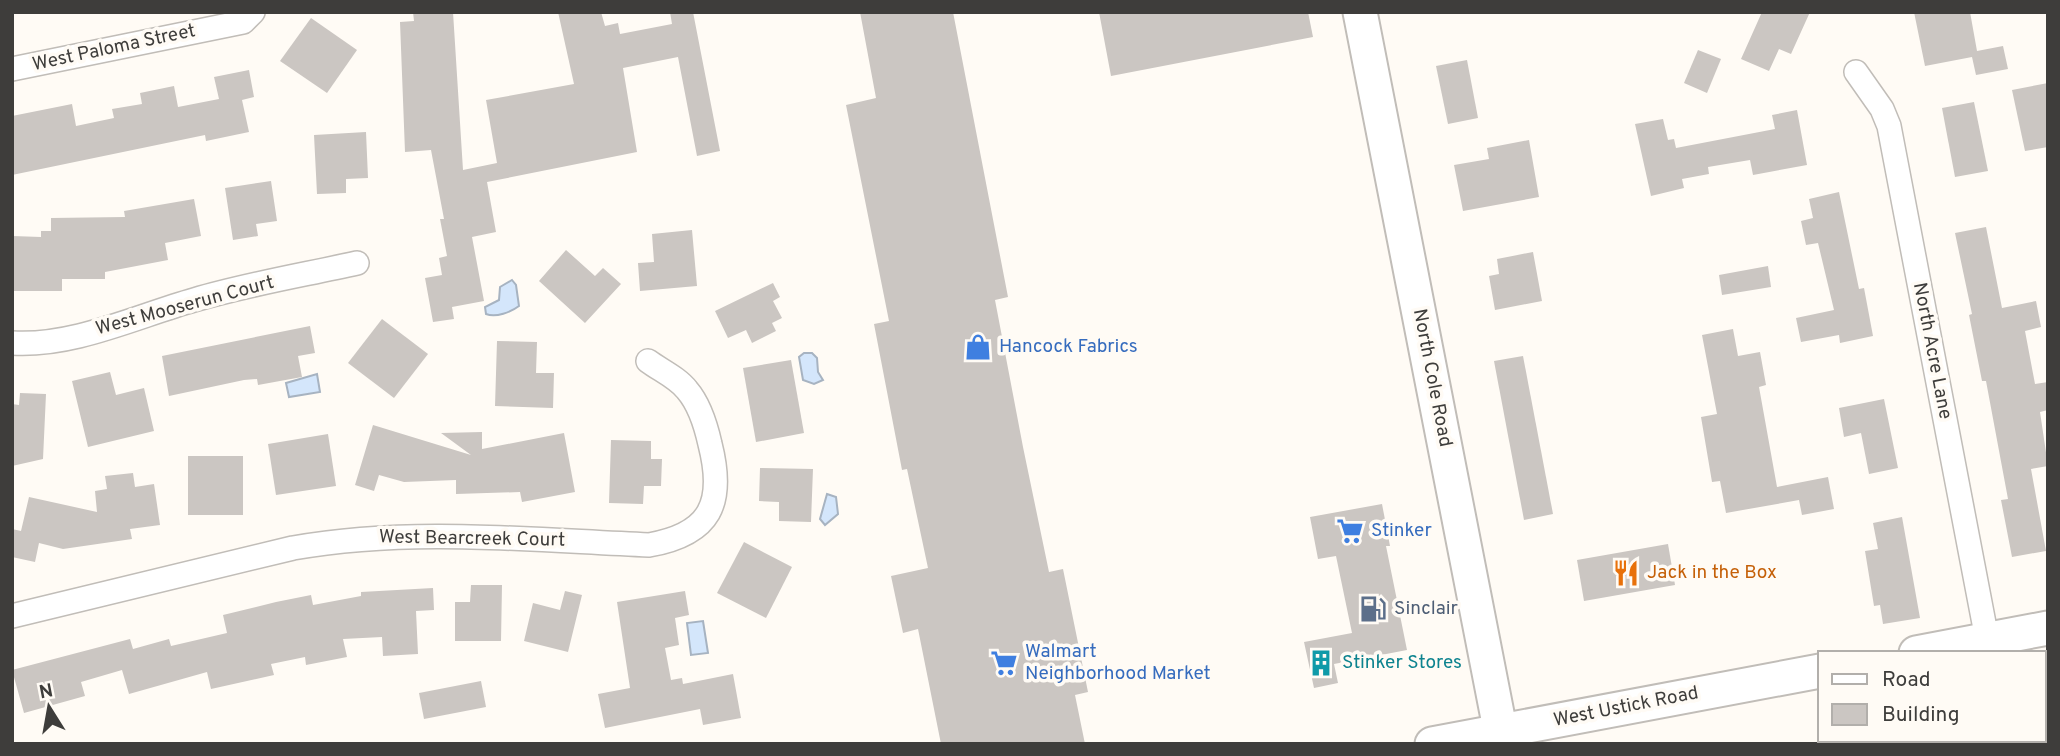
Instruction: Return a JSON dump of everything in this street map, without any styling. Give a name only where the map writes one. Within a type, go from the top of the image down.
[{"type":"main road","name":"North Cole Road","points":[[1360,12],[1502,737]]},
{"type":"main road","points":[[1926,651],[2048,628]]},
{"type":"main road","name":"West Ustick Road","points":[[1432,744],[1502,737],[1818,671]]},
{"type":"street","name":"West Paloma Street","points":[[12,69],[243,22],[253,12]]},
{"type":"street","name":"North Acre Lane","points":[[1856,72],[1882,109],[1889,126],[1987,639]]},
{"type":"street","name":"West Mooserun Court","points":[[12,343],[43,342],[79,335],[197,299],[357,262]]},
{"type":"street","name":"West Bearcreek Court","points":[[12,616],[293,548],[339,540],[428,535],[649,545],[679,540],[701,524],[715,498],[716,469],[705,421],[687,389],[648,361]]},
{"type":"water","points":[[512,280],[516,285],[519,306],[503,314],[486,314],[485,307],[499,300],[500,287]]},
{"type":"water","points":[[804,353],[812,353],[817,358],[818,372],[823,380],[814,384],[803,380],[799,357]]},
{"type":"water","points":[[317,374],[320,392],[289,397],[286,383]]},
{"type":"water","points":[[827,494],[836,497],[838,514],[825,525],[820,519]]},
{"type":"water","points":[[703,621],[708,653],[691,655],[687,623]]},
{"type":"building","points":[[413,12],[453,12],[463,170],[497,163],[486,100],[574,84],[558,12],[601,12],[605,26],[618,23],[620,34],[672,24],[670,12],[693,12],[720,151],[697,156],[678,57],[623,68],[637,152],[487,182],[496,232],[472,237],[484,301],[452,307],[454,319],[433,322],[425,278],[442,275],[439,258],[447,256],[440,219],[444,219],[431,150],[405,152],[400,22],[414,21]]},
{"type":"building","points":[[860,12],[953,12],[1008,297],[995,300],[1023,447],[1049,572],[1063,569],[1088,692],[1075,695],[1085,744],[941,744],[918,629],[903,633],[891,576],[928,568],[907,469],[902,470],[874,324],[889,321],[846,105],[876,98]]},
{"type":"building","points":[[1099,12],[1308,12],[1313,37],[1111,76]]},
{"type":"building","points":[[1762,12],[1810,12],[1791,54],[1779,49],[1769,71],[1741,59]]},
{"type":"building","points":[[1914,12],[1970,12],[1977,51],[2003,46],[2008,69],[1976,75],[1972,57],[1925,66]]},
{"type":"building","points":[[311,18],[357,50],[327,93],[280,61]]},
{"type":"building","points":[[1698,50],[1721,59],[1707,93],[1684,83]]},
{"type":"building","points":[[1467,60],[1478,118],[1448,124],[1436,66]]},
{"type":"building","points":[[249,70],[254,97],[242,100],[249,132],[206,141],[205,135],[12,175],[12,116],[72,104],[76,126],[114,118],[112,109],[142,104],[140,93],[174,86],[178,107],[219,99],[214,77]]},
{"type":"building","points":[[2048,83],[2048,147],[2025,151],[2012,90]]},
{"type":"building","points":[[1974,102],[1988,171],[1955,177],[1942,108]]},
{"type":"building","points":[[1797,110],[1807,165],[1753,175],[1750,160],[1708,167],[1709,174],[1682,179],[1684,188],[1651,196],[1635,124],[1663,119],[1668,140],[1674,139],[1676,148],[1775,129],[1772,115]]},
{"type":"building","points":[[366,132],[368,178],[346,179],[346,193],[317,194],[314,135]]},
{"type":"building","points":[[1529,140],[1539,197],[1463,211],[1454,165],[1489,159],[1487,148]]},
{"type":"building","points":[[271,181],[277,221],[256,224],[258,236],[233,240],[225,188]]},
{"type":"building","points":[[1839,192],[1859,289],[1864,288],[1873,336],[1840,343],[1839,335],[1801,342],[1796,318],[1834,310],[1818,243],[1806,245],[1801,221],[1813,218],[1809,199]]},
{"type":"building","points":[[194,199],[201,236],[165,243],[168,260],[105,272],[105,279],[62,279],[62,291],[12,291],[12,236],[41,237],[41,231],[51,231],[51,218],[125,217],[124,211]]},
{"type":"building","points":[[1986,227],[2002,308],[2036,301],[2041,327],[2025,331],[2035,384],[2048,382],[2048,410],[2040,412],[2048,466],[2031,469],[2046,551],[2012,557],[2001,500],[2008,499],[1986,381],[1982,381],[1969,315],[1972,314],[1955,233]]},
{"type":"building","points":[[692,230],[697,286],[640,291],[638,263],[654,262],[652,234]]},
{"type":"building","points":[[566,250],[595,276],[603,268],[621,284],[585,323],[539,281]]},
{"type":"building","points":[[1533,252],[1542,301],[1495,310],[1489,276],[1499,274],[1497,259]]},
{"type":"building","points":[[1768,266],[1771,287],[1722,295],[1719,275]]},
{"type":"building","points":[[773,283],[780,297],[773,301],[782,318],[772,323],[776,331],[752,343],[746,330],[728,338],[715,311]]},
{"type":"building","points":[[382,319],[428,354],[394,398],[348,363]]},
{"type":"building","points":[[310,326],[315,353],[298,356],[302,377],[258,385],[257,379],[244,380],[169,396],[162,356]]},
{"type":"building","points":[[1733,329],[1738,356],[1760,352],[1766,385],[1759,387],[1777,487],[1828,477],[1834,509],[1802,515],[1799,500],[1726,513],[1720,481],[1712,482],[1701,417],[1717,414],[1702,335]]},
{"type":"building","points":[[497,341],[537,342],[536,373],[554,373],[553,408],[495,406]]},
{"type":"building","points":[[1523,356],[1553,514],[1524,520],[1494,361]]},
{"type":"building","points":[[791,360],[804,433],[756,442],[743,368]]},
{"type":"building","points":[[110,372],[116,395],[144,388],[154,431],[88,447],[72,381]]},
{"type":"building","points":[[20,393],[46,394],[43,459],[12,466],[12,404],[19,405]]},
{"type":"building","points":[[1884,399],[1898,468],[1869,474],[1861,433],[1844,437],[1839,408]]},
{"type":"building","points":[[373,425],[471,455],[441,433],[482,432],[482,449],[564,433],[575,492],[522,502],[520,492],[456,494],[456,480],[404,482],[379,475],[374,491],[355,485]]},
{"type":"building","points":[[328,434],[336,486],[276,495],[268,444]]},
{"type":"building","points":[[611,440],[651,441],[651,459],[662,459],[661,486],[644,486],[643,504],[609,503]]},
{"type":"building","points":[[188,456],[243,456],[243,515],[188,515]]},
{"type":"building","points":[[760,468],[813,469],[811,522],[779,521],[779,502],[759,501]]},
{"type":"building","points":[[133,473],[135,487],[154,484],[160,525],[130,529],[132,539],[63,549],[39,543],[35,562],[12,557],[12,529],[21,531],[29,497],[97,512],[95,491],[107,489],[105,476]]},
{"type":"building","points":[[1382,504],[1390,546],[1386,546],[1407,650],[1334,664],[1338,683],[1314,688],[1304,642],[1352,633],[1336,556],[1318,559],[1310,517]]},
{"type":"building","points":[[1902,517],[1920,618],[1883,624],[1880,605],[1874,606],[1865,551],[1878,549],[1873,523]]},
{"type":"building","points":[[744,542],[792,567],[766,618],[717,593]]},
{"type":"building","name":"Jack in the Box","points":[[1668,544],[1675,585],[1584,601],[1577,560]]},
{"type":"building","points":[[471,585],[502,585],[501,641],[455,641],[455,602],[470,602]]},
{"type":"building","points":[[433,588],[434,610],[416,611],[418,654],[383,656],[382,637],[343,639],[347,657],[306,665],[305,657],[271,664],[274,675],[211,689],[207,672],[129,694],[122,670],[81,682],[85,696],[24,713],[12,670],[130,639],[133,649],[169,639],[171,646],[227,633],[223,615],[311,595],[313,605],[361,596],[361,592]]},
{"type":"building","points":[[565,591],[582,595],[568,652],[524,641],[533,603],[560,610]]},
{"type":"building","points":[[685,591],[689,615],[675,618],[679,645],[665,648],[671,680],[682,678],[683,684],[733,674],[741,718],[703,725],[700,709],[605,728],[598,694],[630,688],[617,602]]},
{"type":"building","points":[[481,681],[486,707],[424,719],[419,693]]},
{"type":"place","name":"Hancock Fabrics","points":[[978,347]]},
{"type":"place","name":"Stinker","points":[[1350,531]]},
{"type":"place","name":"Jack in the Box","points":[[1626,573]]},
{"type":"place","name":"Sinclair","points":[[1373,609]]},
{"type":"place","name":"Walmart Neighborhood Market","points":[[1004,663]]},
{"type":"place","name":"Stinker Stores","points":[[1321,663]]}]
